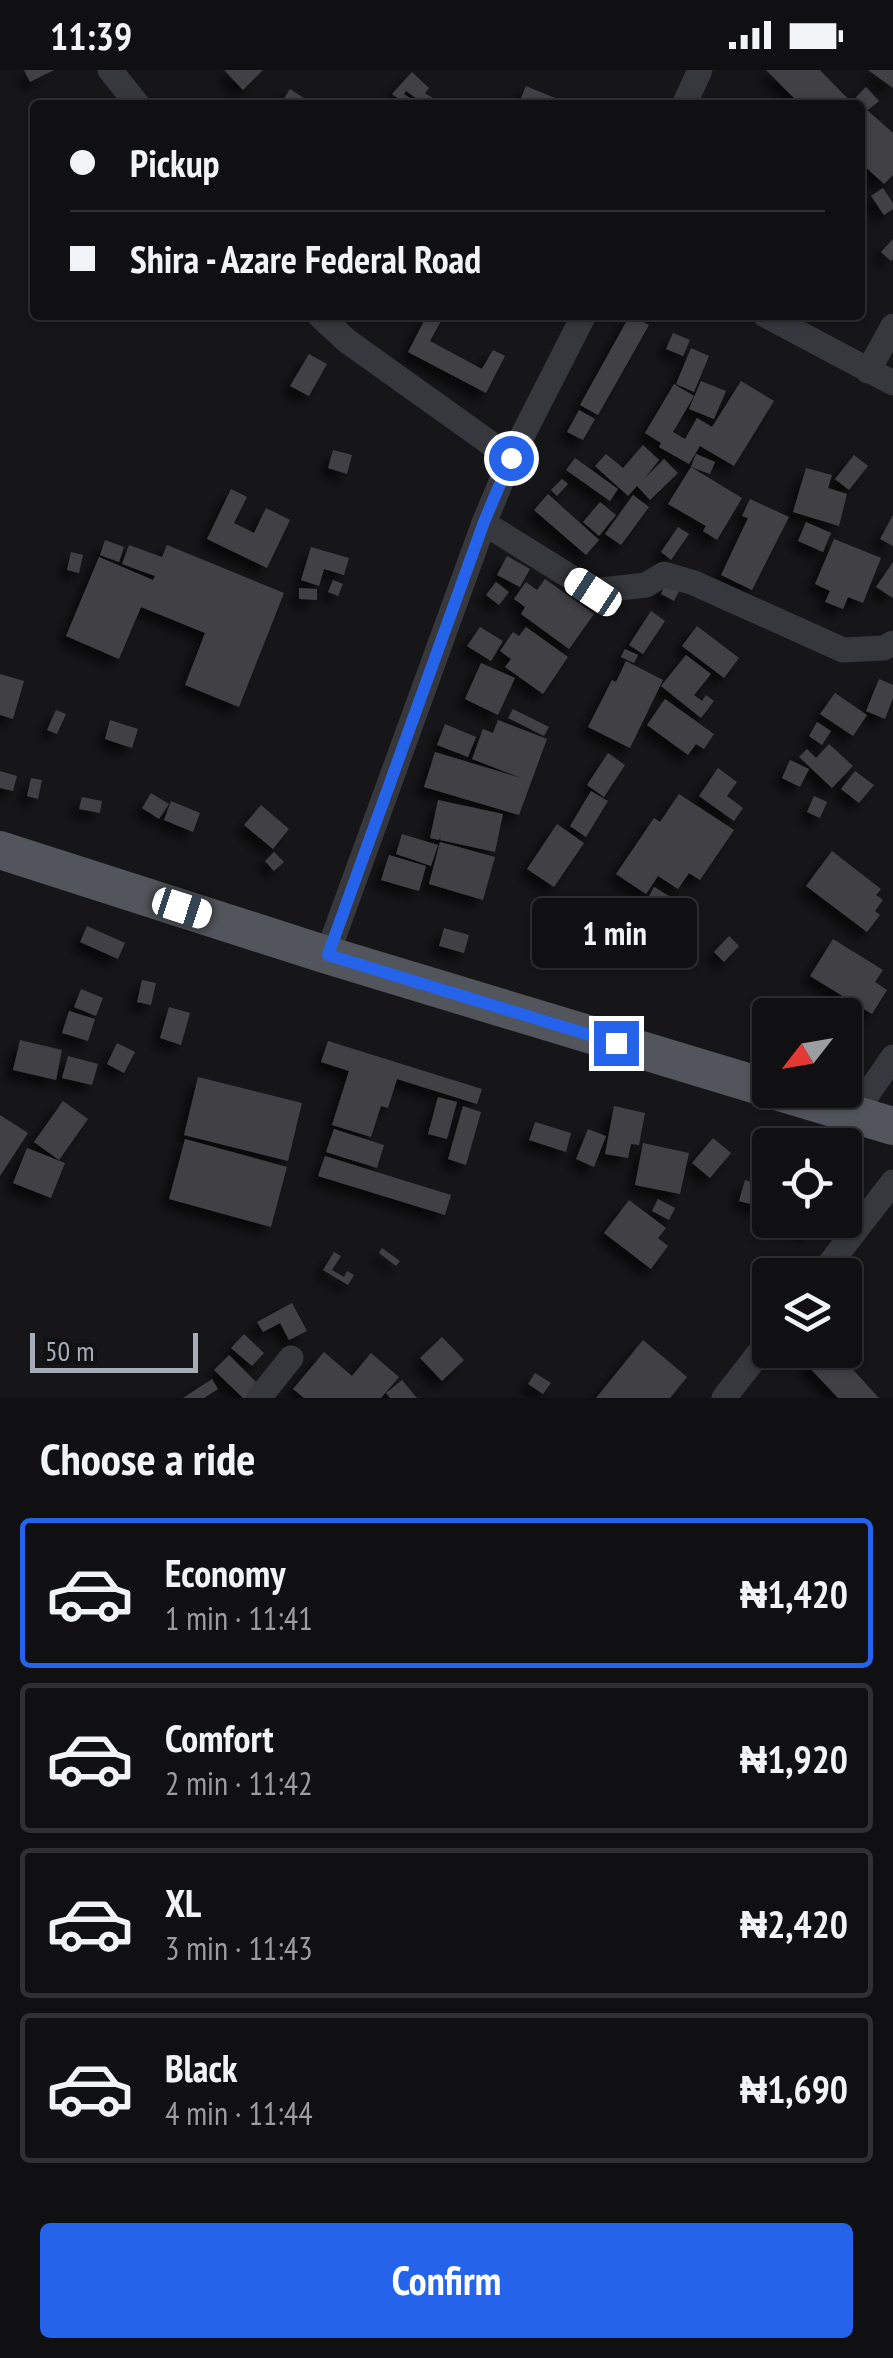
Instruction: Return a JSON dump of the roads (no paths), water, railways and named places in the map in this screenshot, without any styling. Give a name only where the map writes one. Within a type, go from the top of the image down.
[{"type":"main road","points":[[0,850],[752,1084]]},
{"type":"main road","points":[[833,1108],[893,1126]]},
{"type":"street","points":[[110,70],[134,100]]},
{"type":"street","points":[[686,100],[700,70]]},
{"type":"street","points":[[324,320],[346,341],[511,458]]},
{"type":"street","points":[[328,955],[484,522],[511,458],[581,320]]},
{"type":"street","points":[[773,320],[893,382]]},
{"type":"street","points":[[868,371],[893,326]]},
{"type":"street","points":[[484,522],[593,592],[646,585],[664,574],[694,583],[843,650],[884,648],[893,643]]},
{"type":"street","points":[[854,1114],[893,1057]]},
{"type":"street","points":[[833,1258],[893,1182]]},
{"type":"street","points":[[259,1398],[291,1358]]},
{"type":"street","points":[[724,1398],[752,1363]]}]
